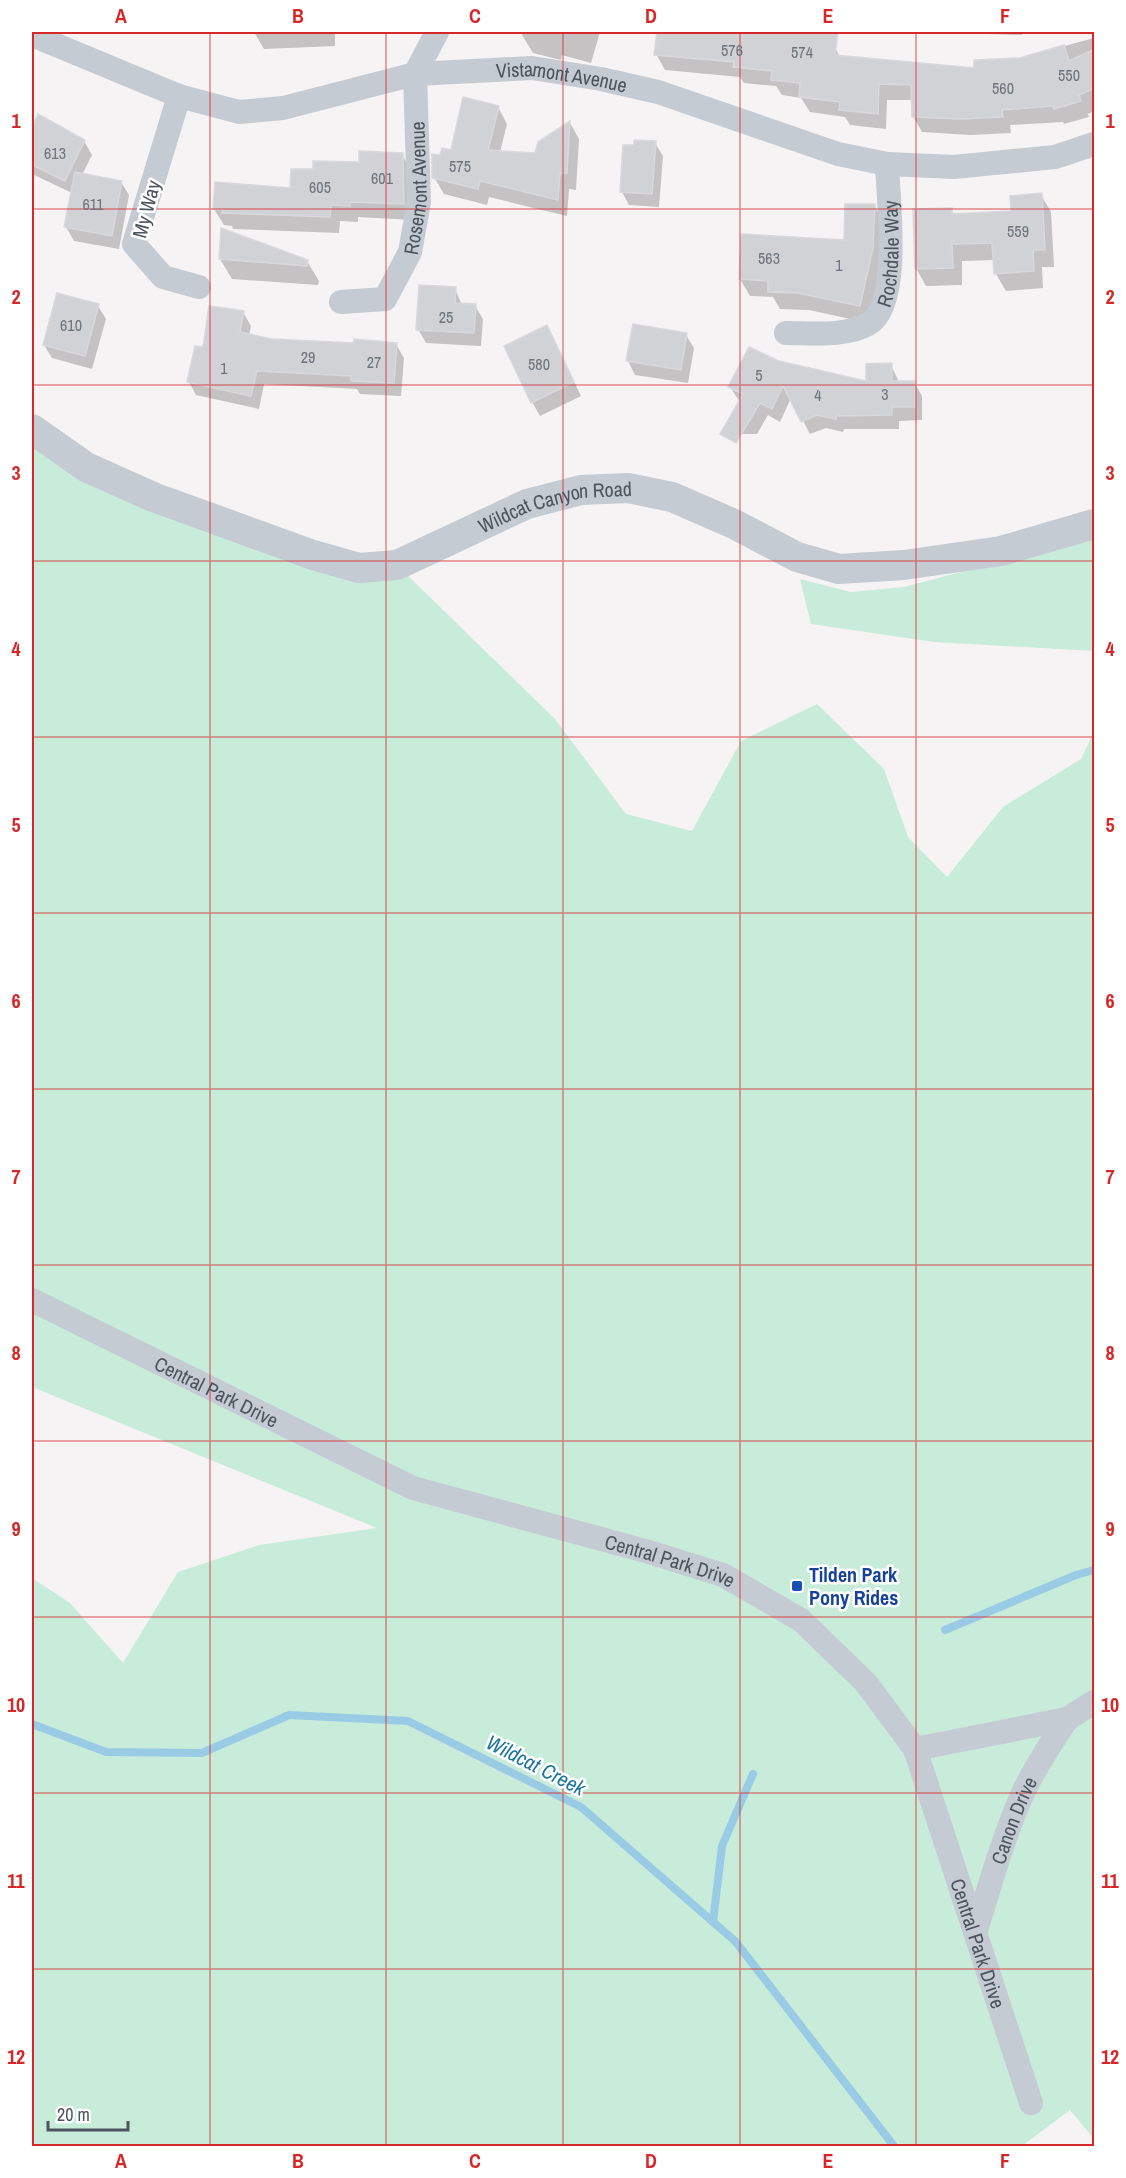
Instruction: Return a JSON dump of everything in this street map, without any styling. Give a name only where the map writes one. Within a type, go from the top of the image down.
[{"type":"street","name":"Rosemont Avenue","points":[[341,302],[385,299],[410,252],[419,202],[415,74],[437,32]]},
{"type":"street","name":"Vistamont Avenue","points":[[32,35],[179,96],[239,112],[272,109],[415,74],[531,68],[601,79],[658,92],[838,154],[887,164],[954,167],[1055,157],[1095,144]]},
{"type":"street","name":"My Way","points":[[179,96],[134,244],[163,277],[199,287]]},
{"type":"street","name":"Rochdale Way","points":[[786,333],[837,333],[869,324],[882,310],[891,254],[887,164]]},
{"type":"street","name":"Wildcat Canyon Road","points":[[32,429],[86,467],[153,497],[313,555],[358,568],[397,565],[527,504],[581,490],[628,488],[672,497],[734,524],[797,557],[839,569],[904,565],[1001,551],[1095,525]]},
{"type":"street","name":"Central Park Drive","points":[[32,1300],[413,1488],[649,1552],[723,1575],[801,1620],[866,1683],[915,1749],[1031,2103]]},
{"type":"street","name":"Canon Drive","points":[[915,1749],[1067,1719],[1095,1702]]},
{"type":"street","name":"Canon Drive","points":[[976,1930],[1001,1851],[1022,1795],[1044,1754],[1067,1719]]},
{"type":"green space","points":[[32,429],[153,497],[397,565],[555,719],[626,814],[692,831],[741,741],[817,704],[884,769],[908,837],[947,877],[1003,807],[1081,759],[1094,732],[1094,2139],[1070,2110],[1022,2146],[32,2146],[32,1578],[70,1603],[123,1663],[178,1572],[259,1545],[377,1528],[32,1387]]},
{"type":"green space","points":[[1094,537],[1094,651],[934,642],[811,624],[800,579],[851,592],[904,587]]},
{"type":"building","points":[[657,32],[838,32],[835,55],[974,68],[974,60],[1020,58],[1064,45],[1069,61],[1095,49],[1095,88],[1079,95],[1081,101],[1054,109],[1053,106],[1002,110],[1003,117],[960,119],[912,117],[911,85],[879,84],[878,114],[839,110],[840,102],[799,97],[800,83],[771,80],[772,71],[733,67],[734,62],[654,55]]},
{"type":"building","points":[[463,97],[499,106],[488,150],[535,153],[538,142],[570,121],[567,173],[560,173],[558,200],[480,181],[478,189],[432,178],[432,154],[440,155],[442,148],[451,150]]},
{"type":"building","points":[[38,114],[85,140],[65,181],[32,165],[32,127]]},
{"type":"building","points":[[634,140],[656,141],[652,194],[620,192],[623,145],[634,145]]},
{"type":"building","points":[[359,151],[403,153],[404,204],[350,202],[350,206],[331,205],[330,217],[222,213],[223,210],[213,209],[215,182],[290,188],[291,169],[313,169],[313,161],[359,162]]},
{"type":"building","points":[[75,172],[122,181],[112,236],[64,227]]},
{"type":"building","points":[[1042,193],[1045,250],[1033,250],[1034,271],[994,274],[992,243],[952,244],[953,268],[915,269],[913,209],[952,208],[952,214],[1011,211],[1010,196]]},
{"type":"building","points":[[845,204],[875,204],[873,248],[860,306],[798,293],[768,292],[768,281],[739,279],[741,234],[844,240]]},
{"type":"building","points":[[221,228],[308,260],[307,266],[219,259]]},
{"type":"building","points":[[419,285],[456,287],[455,303],[476,304],[474,333],[416,330]]},
{"type":"building","points":[[57,293],[99,304],[85,356],[43,345]]},
{"type":"building","points":[[209,306],[244,311],[240,332],[271,339],[354,343],[354,339],[397,343],[394,383],[351,381],[351,376],[257,371],[251,396],[187,382],[195,346],[203,347]]},
{"type":"building","points":[[633,324],[687,333],[681,370],[626,361]]},
{"type":"building","points":[[547,325],[574,382],[531,403],[504,346]]},
{"type":"building","points":[[749,347],[779,361],[866,381],[866,364],[892,363],[892,381],[915,381],[915,407],[892,407],[892,415],[836,416],[836,419],[817,415],[801,422],[783,386],[772,409],[760,403],[736,443],[720,434],[743,394],[728,387]]},
{"type":"waterway","points":[[945,1630],[1076,1575],[1094,1570]]},
{"type":"waterway","name":"Wildcat Creek","points":[[32,1724],[106,1752],[202,1753],[289,1715],[408,1721],[581,1807],[735,1941],[894,2146]]},
{"type":"waterway","points":[[713,1922],[722,1846],[753,1774]]},
{"type":"place","name":"Tilden Park Pony Rides","points":[[797,1586]]}]
